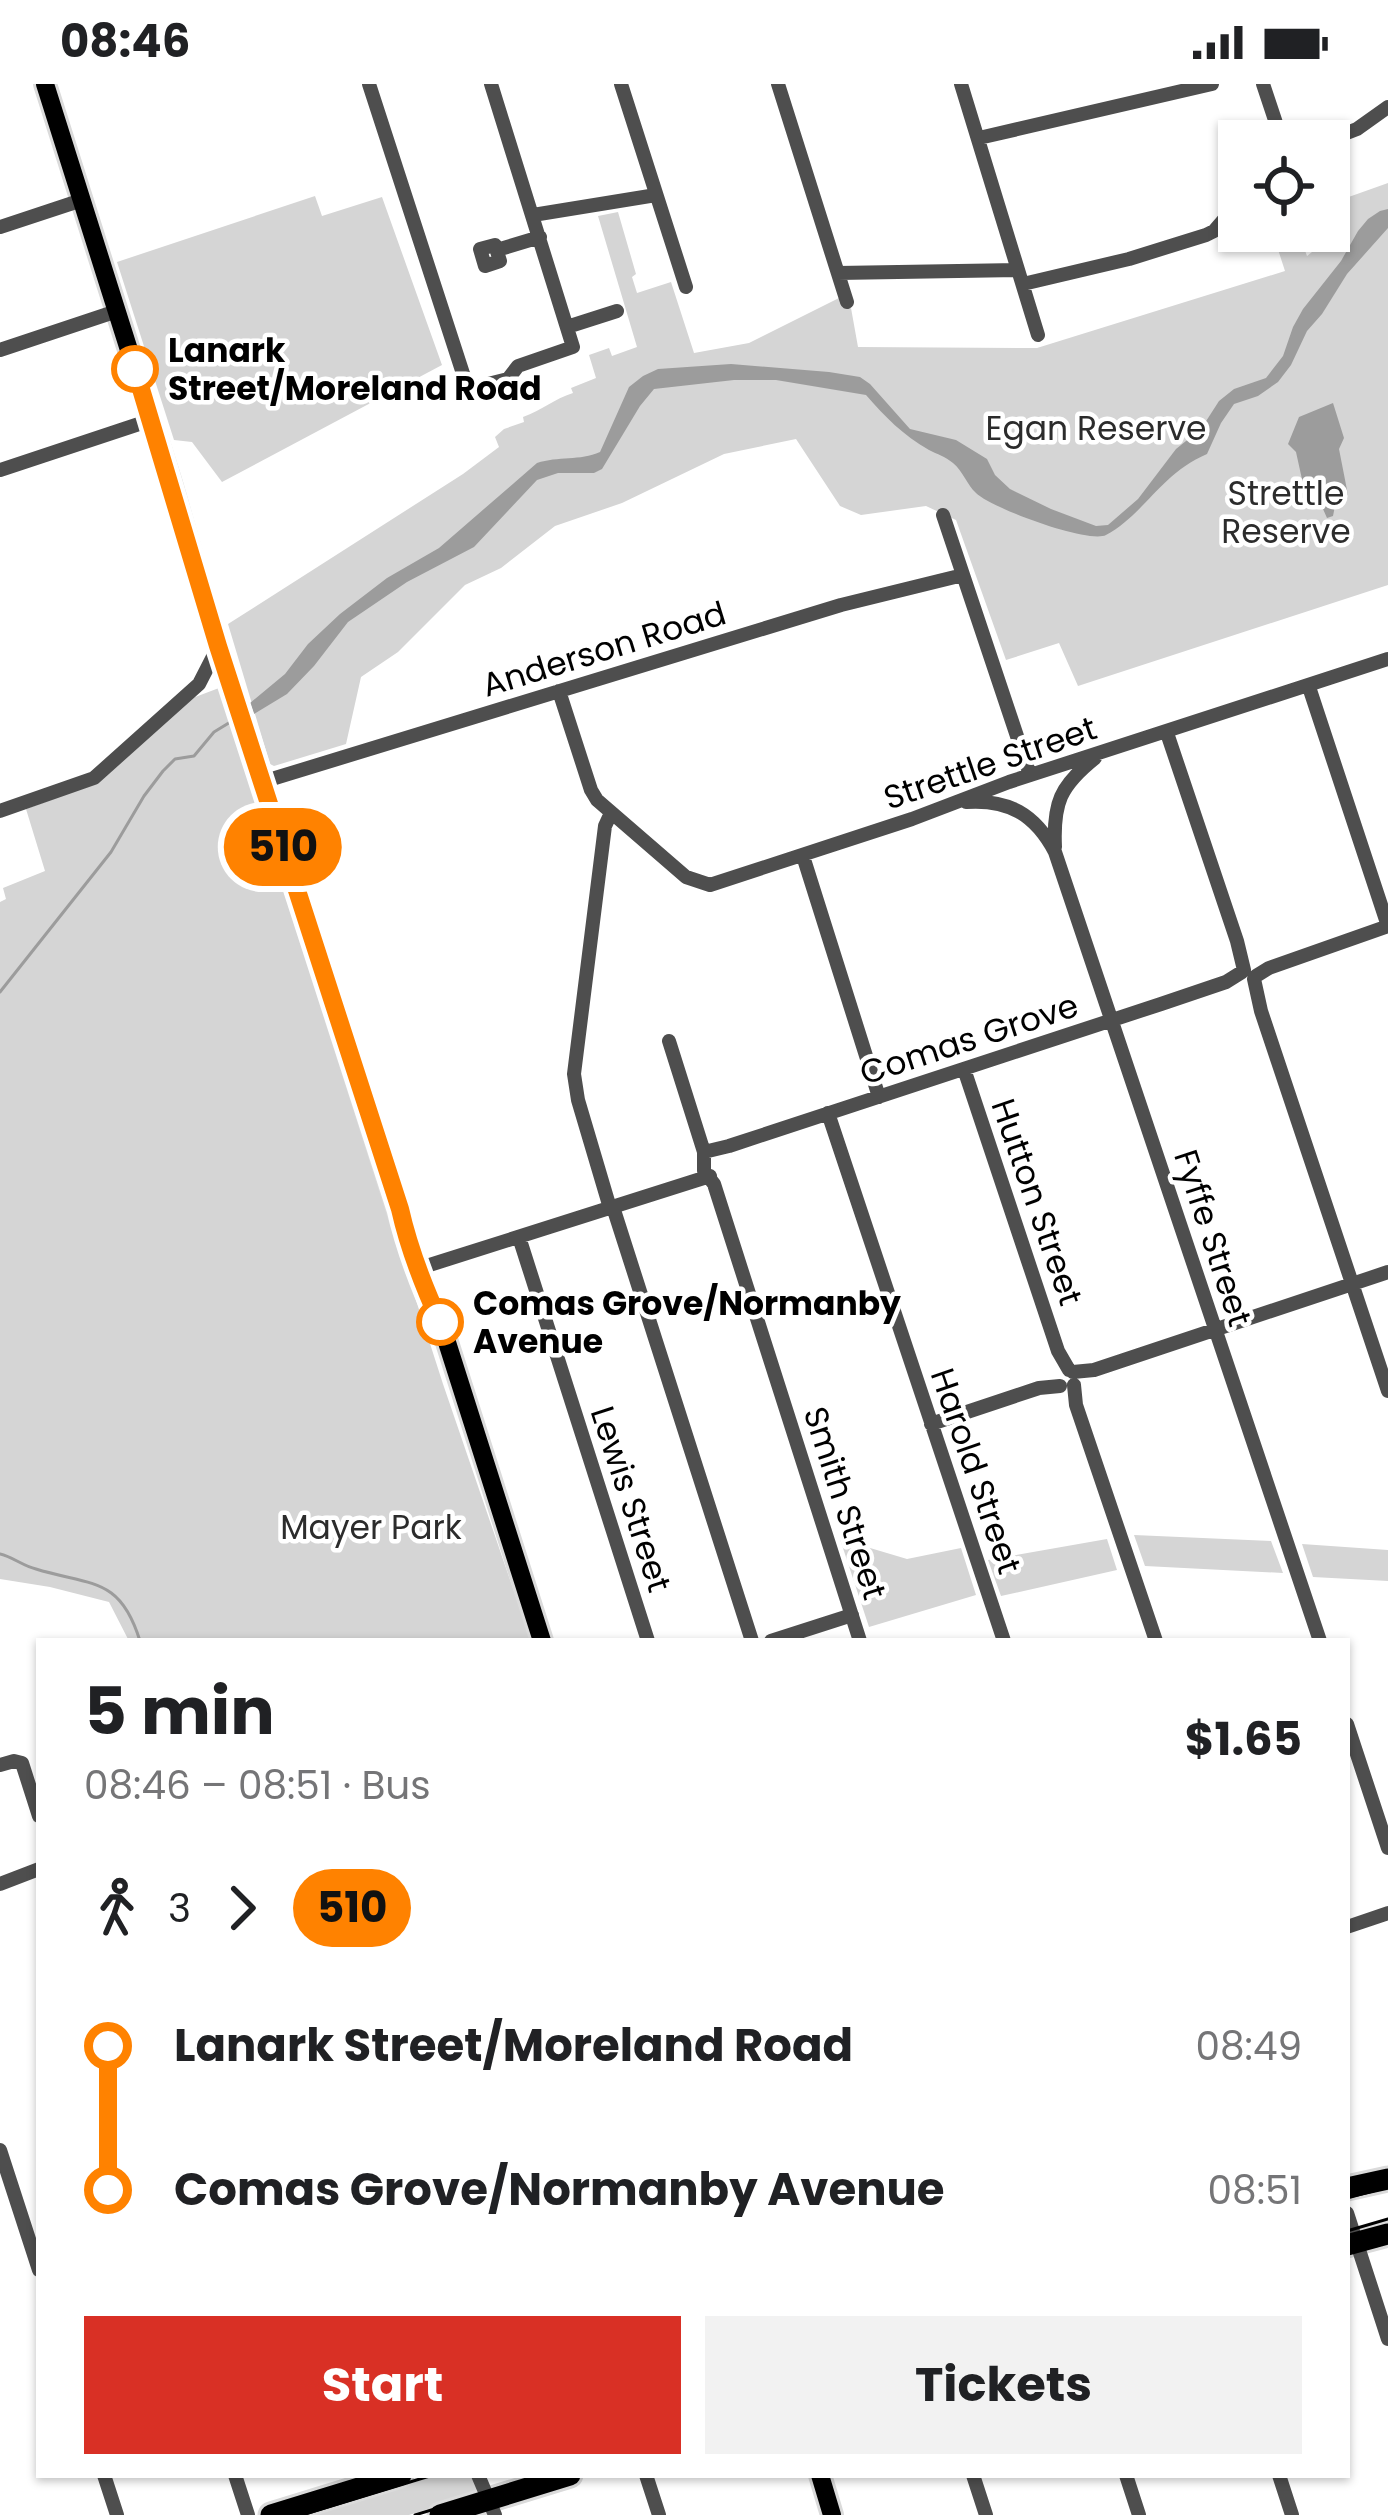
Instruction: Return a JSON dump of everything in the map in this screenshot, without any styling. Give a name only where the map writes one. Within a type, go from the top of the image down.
[{"type":"highway","points":[[1350,2187],[1388,2180]]},
{"type":"highway","points":[[1352,2244],[1388,2234]]},
{"type":"highway","points":[[440,2515],[493,2507],[564,2478]]},
{"type":"highway","points":[[271,2515],[361,2481]]},
{"type":"main road","points":[[45,84],[232,690],[541,1638]]},
{"type":"main road","points":[[821,2478],[832,2515]]},
{"type":"street","points":[[369,84],[468,389],[508,379],[518,366],[573,347],[491,84]]},
{"type":"street","points":[[621,84],[686,287]]},
{"type":"street","points":[[778,84],[847,302]]},
{"type":"street","points":[[961,84],[1038,335]]},
{"type":"street","points":[[979,138],[1212,84]]},
{"type":"street","points":[[1263,84],[1275,120]]},
{"type":"street","points":[[1350,132],[1388,107]]},
{"type":"street","points":[[533,214],[656,195]]},
{"type":"street","points":[[0,227],[82,200]]},
{"type":"street","points":[[838,273],[1020,277],[1129,259],[1206,235],[1218,226]]},
{"type":"street","points":[[497,250],[539,237]]},
{"type":"street","points":[[0,350],[117,311]]},
{"type":"street","points":[[567,327],[616,311]]},
{"type":"street","points":[[0,470],[151,420]]},
{"type":"street","points":[[943,515],[1030,775]]},
{"type":"street","name":"Anderson Road","points":[[262,782],[841,605],[963,575]]},
{"type":"street","points":[[0,811],[89,781],[199,684],[218,646]]},
{"type":"street","name":"Strettle Street","points":[[626,826],[678,871],[699,884],[716,885],[1030,775],[1388,659]]},
{"type":"street","points":[[199,684],[217,678],[232,690]]},
{"type":"street","points":[[1309,687],[1388,926]]},
{"type":"street","points":[[559,692],[591,790],[626,826],[604,847]]},
{"type":"street","points":[[1167,733],[1388,1391]]},
{"type":"street","name":"Fyffe Street","points":[[1055,852],[1058,800],[1069,781],[1102,752]]},
{"type":"street","name":"Fyffe Street","points":[[957,803],[990,802],[1016,808],[1034,822],[1055,852],[1319,1638]]},
{"type":"street","points":[[611,813],[605,826],[574,1074],[578,1100],[751,1638]]},
{"type":"street","points":[[802,856],[879,1097]]},
{"type":"street","name":"Comas Grove","points":[[421,1268],[703,1181],[708,1164],[728,1146],[1388,926]]},
{"type":"street","name":"Smith Street","points":[[669,1041],[859,1638]]},
{"type":"street","name":"Hutton Street","points":[[964,1069],[1155,1638]]},
{"type":"street","name":"Harold Street","points":[[828,1113],[1003,1638]]},
{"type":"street","name":"Lewis Street","points":[[519,1237],[647,1638]]},
{"type":"street","points":[[931,1424],[1388,1272]]},
{"type":"street","points":[[780,1638],[852,1615]]},
{"type":"street","points":[[1350,1733],[1388,1848]]},
{"type":"street","points":[[0,1765],[24,1765],[36,1806]]},
{"type":"street","points":[[3,1883],[36,1873]]},
{"type":"street","points":[[1350,1926],[1388,1913]]},
{"type":"street","points":[[0,2150],[36,2261]]},
{"type":"street","points":[[1352,2244],[1388,2339]]},
{"type":"street","points":[[105,2478],[117,2515]]},
{"type":"street","points":[[236,2478],[248,2515]]},
{"type":"street","points":[[482,2478],[483,2491],[493,2507]]},
{"type":"street","points":[[647,2478],[658,2515]]},
{"type":"street","points":[[975,2478],[986,2515]]},
{"type":"street","points":[[1127,2478],[1139,2515]]},
{"type":"street","points":[[1280,2478],[1292,2515]]},
{"type":"green space","points":[[1388,183],[1388,585],[1078,686],[1059,643],[1006,660],[956,520],[926,506],[861,515],[840,506],[796,439],[724,454],[622,503],[555,526],[501,568],[465,585],[398,652],[361,677],[346,744],[270,764],[228,624],[463,474],[499,447],[495,437],[504,429],[596,378],[589,355],[609,348],[612,356],[637,347],[598,216],[618,212],[637,293],[671,282],[694,353],[749,343],[839,298],[851,308],[858,347],[1037,348],[1285,271],[1279,252],[1306,252],[1307,256],[1350,252],[1350,197]]},
{"type":"green space","points":[[315,196],[322,216],[382,197],[442,365],[222,482],[192,442],[174,440],[117,262]]},
{"type":"green space","name":"Mayer Park","points":[[219,688],[443,1384],[530,1638],[127,1638],[109,1602],[0,1579],[3,888],[45,871],[26,809],[94,784],[190,699]]},
{"type":"green space","points":[[1134,1535],[1271,1541],[1283,1573],[1145,1566]]},
{"type":"green space","points":[[840,1539],[907,1559],[961,1548],[976,1595],[869,1627]]},
{"type":"green space","points":[[1107,1539],[1117,1570],[1001,1596],[988,1560]]},
{"type":"green space","points":[[1302,1544],[1388,1550],[1388,1581],[1313,1577]]},
{"type":"green space","points":[[428,2478],[475,2478],[481,2493],[409,2515],[308,2515]]},
{"type":"shaded area","points":[[1388,209],[1388,228],[1347,274],[1278,382],[1234,404],[1207,454],[1177,472],[1106,535],[1061,530],[985,499],[953,463],[903,432],[866,395],[776,380],[654,389],[602,469],[537,480],[474,547],[407,582],[348,622],[287,694],[254,714],[250,703],[285,674],[340,614],[387,578],[439,548],[537,463],[600,452],[629,387],[658,369],[731,364],[860,377],[910,429],[956,440],[987,459],[1010,489],[1096,526],[1108,525],[1138,499],[1176,449],[1201,429],[1219,401],[1234,389],[1266,378],[1283,356],[1303,309],[1350,252],[1358,231]]},
{"type":"shaded area","points":[[1333,403],[1344,438],[1339,449],[1348,495],[1336,501],[1333,516],[1327,518],[1319,500],[1305,493],[1296,452],[1288,444],[1299,417]]},
{"type":"waterway","points":[[0,992],[111,852],[163,771],[175,759],[194,756],[214,732],[232,721]]},
{"type":"waterway","points":[[0,1554],[113,1594],[139,1638]]},
{"type":"tram line","points":[[1350,2197],[1388,2187]]},
{"type":"tram line","points":[[1350,2230],[1388,2219]]},
{"type":"tram line","points":[[302,2515],[423,2478]]},
{"type":"tram line","points":[[415,2515],[536,2478]]},
{"type":"bus line","name":"510","points":[[135,369],[406,1236],[440,1322]]},
{"type":"place","name":"Lanark Street/Moreland Road","points":[[135,369]]},
{"type":"place","name":"Comas Grove/Normanby Avenue","points":[[440,1322]]},
{"type":"park label","name":"Egan Reserve","points":[[1096,428]]},
{"type":"park label","name":"Strettle Reserve","points":[[1286,512]]}]
